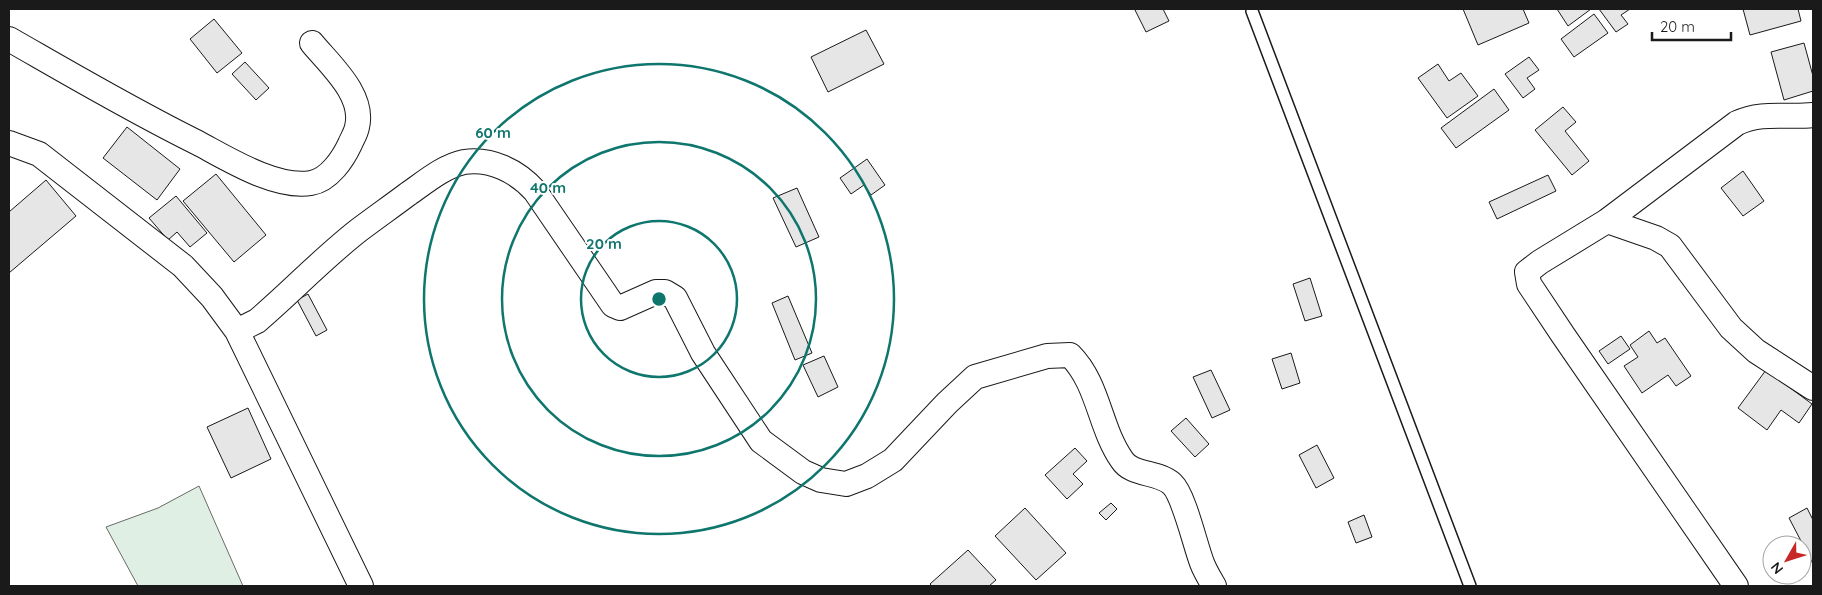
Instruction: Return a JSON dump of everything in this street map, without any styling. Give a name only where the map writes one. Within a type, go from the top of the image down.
[{"type":"street","points":[[9,40],[113,100],[252,171],[290,183],[312,183],[323,177],[343,159],[358,126],[356,104],[346,84],[312,43]]},
{"type":"street","points":[[1736,586],[1529,284],[1527,272],[1607,221],[1737,123],[1751,117],[1765,115],[1813,115]]},
{"type":"street","points":[[9,143],[39,154],[183,266],[212,297],[236,331],[361,586]]},
{"type":"street","points":[[236,331],[257,321],[358,231],[439,174],[466,162],[499,166],[524,178],[535,190],[614,305],[620,308],[656,292],[665,292],[675,298],[703,353],[761,441],[803,472],[821,480],[846,484],[866,476],[893,460],[947,403],[975,377],[1047,356],[1070,355],[1086,374],[1122,462],[1139,472],[1159,475],[1174,485],[1203,565],[1214,586]]},
{"type":"street","points":[[1607,221],[1656,238],[1670,246],[1731,328],[1756,351],[1813,388]]},
{"type":"lane","points":[[1252,12],[1470,586]]},
{"type":"green space","points":[[199,486],[243,586],[138,586],[106,527],[158,508]]},
{"type":"building","points":[[1163,9],[1169,21],[1146,32],[1135,10]]},
{"type":"building","points":[[1463,9],[1523,9],[1529,23],[1478,45]]},
{"type":"building","points":[[1557,9],[1591,9],[1568,26]]},
{"type":"building","points":[[1599,9],[1630,9],[1621,15],[1628,24],[1616,32]]},
{"type":"building","points":[[1743,9],[1798,9],[1801,21],[1750,35]]},
{"type":"building","points":[[1594,14],[1608,33],[1574,57],[1561,39]]},
{"type":"building","points":[[214,19],[242,53],[217,73],[190,39]]},
{"type":"building","points":[[866,30],[884,64],[828,92],[811,57]]},
{"type":"building","points":[[1804,43],[1813,76],[1813,91],[1784,100],[1771,52]]},
{"type":"building","points":[[1529,57],[1539,70],[1527,78],[1535,89],[1523,98],[1505,74]]},
{"type":"building","points":[[245,62],[269,88],[256,100],[232,74]]},
{"type":"building","points":[[1438,64],[1449,81],[1461,73],[1478,96],[1447,118],[1418,78]]},
{"type":"building","points":[[1494,89],[1509,110],[1456,148],[1441,128]]},
{"type":"building","points":[[1563,107],[1576,122],[1565,131],[1589,161],[1572,175],[1535,130]]},
{"type":"building","points":[[127,127],[180,169],[157,200],[103,158]]},
{"type":"building","points":[[867,159],[885,185],[871,195],[864,185],[851,194],[840,178]]},
{"type":"building","points":[[1743,171],[1764,201],[1743,216],[1721,188]]},
{"type":"building","points":[[216,174],[266,235],[234,262],[183,201]]},
{"type":"building","points":[[1548,175],[1556,191],[1497,219],[1489,202]]},
{"type":"building","points":[[46,180],[76,216],[9,273],[9,212]]},
{"type":"building","points":[[797,188],[819,237],[796,247],[773,198]]},
{"type":"building","points":[[176,196],[207,233],[190,247],[177,232],[168,240],[149,218]]},
{"type":"building","points":[[1310,278],[1322,316],[1305,321],[1293,284]]},
{"type":"building","points":[[308,294],[327,330],[316,336],[297,300]]},
{"type":"building","points":[[788,296],[812,353],[795,360],[772,303]]},
{"type":"building","points":[[1649,331],[1657,343],[1665,338],[1691,376],[1676,386],[1668,375],[1642,393],[1624,366],[1638,357],[1630,345]]},
{"type":"building","points":[[1621,336],[1630,349],[1608,364],[1599,351]]},
{"type":"building","points":[[1291,353],[1300,383],[1282,389],[1272,359]]},
{"type":"building","points":[[824,356],[838,387],[818,397],[803,365]]},
{"type":"building","points":[[1211,370],[1230,410],[1212,418],[1193,377]]},
{"type":"building","points":[[1766,370],[1812,404],[1799,423],[1781,410],[1767,430],[1738,408]]},
{"type":"building","points":[[248,408],[271,459],[231,478],[207,427]]},
{"type":"building","points":[[1186,418],[1209,444],[1195,457],[1171,431]]},
{"type":"building","points":[[1317,445],[1334,478],[1316,488],[1299,455]]},
{"type":"building","points":[[1075,448],[1087,461],[1073,474],[1083,484],[1067,499],[1045,475]]},
{"type":"building","points":[[1111,503],[1117,509],[1106,520],[1099,513]]},
{"type":"building","points":[[1025,508],[1066,553],[1036,580],[995,536]]},
{"type":"building","points":[[1807,508],[1813,520],[1813,564],[1812,535],[1798,535],[1789,518]]},
{"type":"building","points":[[1364,515],[1372,537],[1356,543],[1348,522]]},
{"type":"building","points":[[968,550],[996,580],[989,586],[932,586],[930,584]]}]
